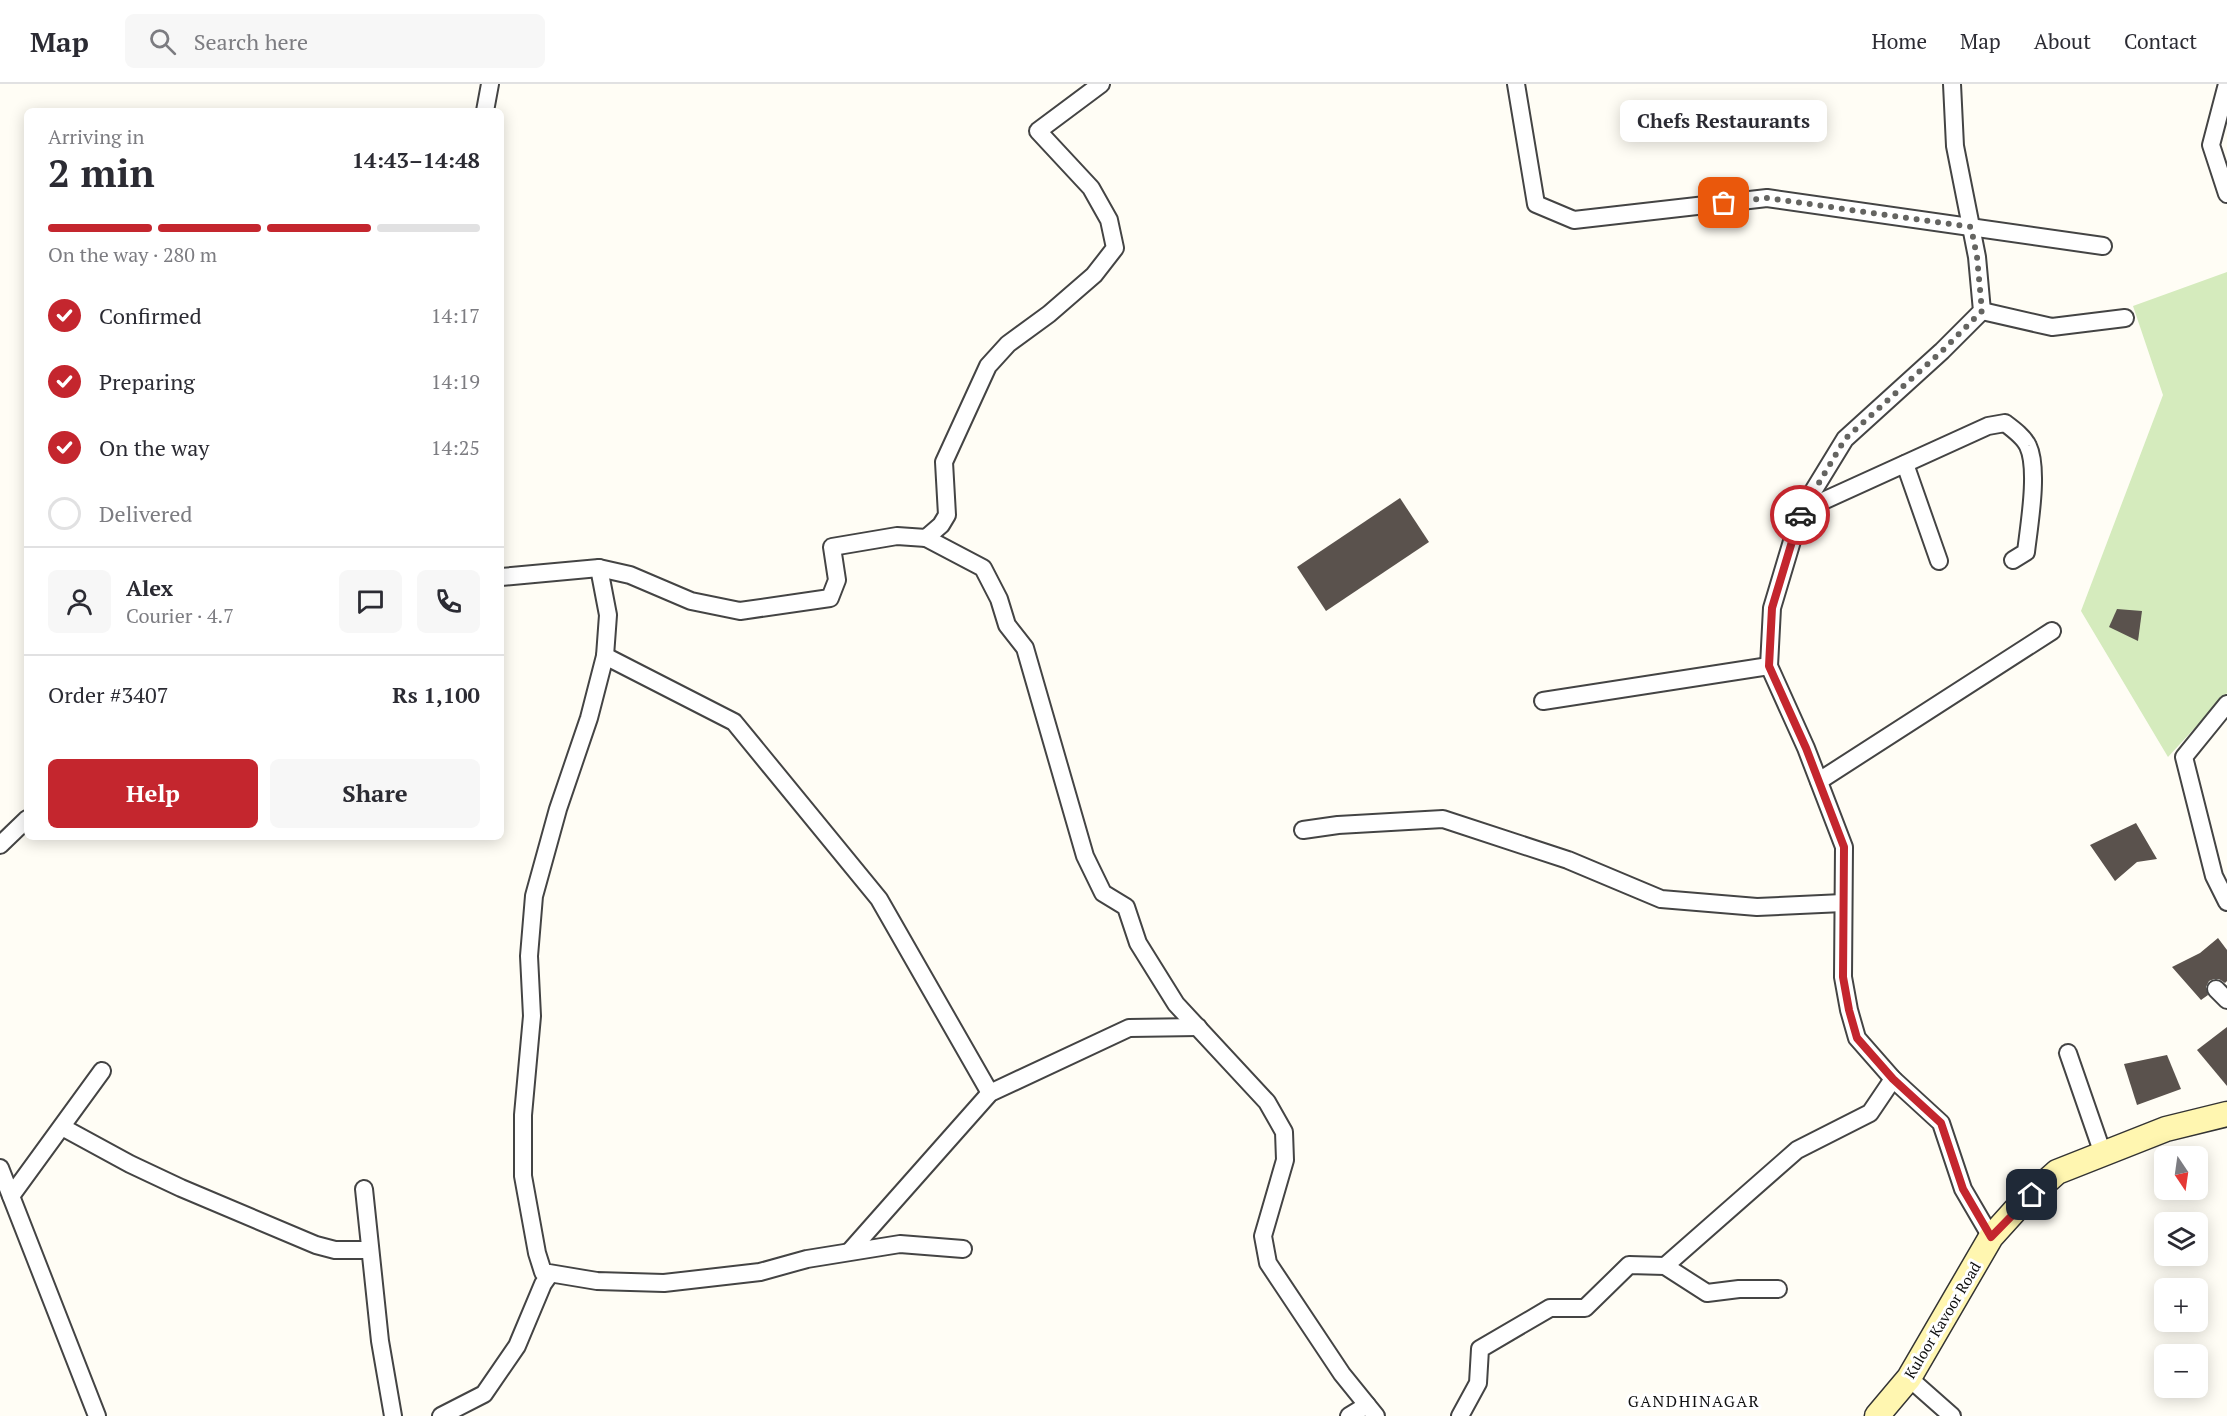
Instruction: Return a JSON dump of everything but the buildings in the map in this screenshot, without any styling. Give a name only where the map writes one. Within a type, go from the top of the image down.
[{"type":"main road","name":"Kuloor Kavoor Road","points":[[1877,1416],[1909,1378],[1991,1237],[2019,1206],[2057,1172],[2166,1130],[2227,1114]]},
{"type":"street","points":[[486,108],[490,84]]},
{"type":"street","points":[[926,538],[942,525],[947,515],[944,462],[988,366],[1008,344],[1049,314],[1094,275],[1115,248],[1109,220],[1091,188],[1038,131],[1101,84]]},
{"type":"street","points":[[1516,84],[1536,204],[1575,220],[1767,198],[2103,246]]},
{"type":"street","points":[[1952,84],[1955,146],[1977,257],[1982,311]]},
{"type":"street","points":[[2227,84],[2211,145],[2227,194]]},
{"type":"street","points":[[1982,311],[2052,327],[2125,318]]},
{"type":"street","points":[[1982,311],[1942,351],[1845,439],[1801,511],[1772,608],[1769,666],[1844,847],[1843,977],[1857,1038],[1893,1079],[1941,1123],[1963,1189],[1991,1237]]},
{"type":"street","points":[[1801,511],[1988,426],[2005,423],[2028,445],[2033,466],[2026,552],[2013,560]]},
{"type":"street","points":[[1905,464],[1939,561]]},
{"type":"street","points":[[504,577],[599,568],[630,575],[691,601],[740,611],[830,598],[837,580],[832,547],[897,536],[926,538],[983,568],[999,599],[1007,625],[1025,648],[1085,856],[1103,893],[1125,907],[1138,943],[1176,1004],[1267,1102],[1284,1132],[1285,1160],[1263,1236],[1268,1263],[1342,1374],[1371,1410],[1349,1416]]},
{"type":"street","points":[[599,568],[608,615],[605,656],[589,718],[558,809],[534,896],[529,956],[532,1016],[523,1115],[523,1176],[537,1253],[543,1272],[597,1281],[664,1283],[760,1272],[807,1259],[900,1244],[963,1249]]},
{"type":"street","points":[[1819,782],[2052,631]]},
{"type":"street","points":[[605,656],[734,722],[879,898],[990,1093]]},
{"type":"street","points":[[1543,701],[1769,666]]},
{"type":"street","points":[[2227,704],[2184,757],[2214,876],[2227,902]]},
{"type":"street","points":[[1303,830],[1338,825],[1443,819],[1568,860],[1661,899],[1757,907],[1843,903]]},
{"type":"street","points":[[0,845],[24,822]]},
{"type":"street","points":[[850,1251],[990,1093],[1129,1028],[1198,1027]]},
{"type":"street","points":[[2068,1053],[2103,1154]]},
{"type":"street","points":[[11,1196],[102,1071]]},
{"type":"street","points":[[1665,1266],[1797,1150],[1870,1113],[1893,1079]]},
{"type":"street","points":[[62,1127],[130,1164],[181,1188],[316,1245],[335,1250],[370,1250]]},
{"type":"street","points":[[0,1168],[97,1416]]},
{"type":"street","points":[[364,1189],[380,1341],[393,1416]]},
{"type":"street","points":[[1460,1416],[1478,1383],[1480,1349],[1550,1308],[1585,1308],[1629,1265],[1665,1266],[1707,1293],[1739,1289],[1778,1289]]},
{"type":"street","points":[[441,1416],[484,1394],[517,1346],[543,1284],[550,1274]]},
{"type":"street","points":[[1909,1378],[1952,1416]]},
{"type":"green space","points":[[2227,272],[2227,693],[2168,757],[2081,611],[2163,395],[2133,306]]},
{"type":"way so far","points":[[1724,203],[1767,198],[1971,227],[1977,257],[1982,311],[1942,351],[1845,439],[1800,515]]},
{"type":"place","name":"Chefs Restaurants","points":[[1724,203]]},
{"type":"district","name":"GANDHINAGAR","points":[[1694,1401]]},
{"type":"route","points":[[1800,515],[1772,608],[1769,666],[1806,748],[1844,847],[1843,977],[1857,1038],[1893,1079],[1941,1123],[1963,1189],[1991,1237],[2032,1195]]}]
